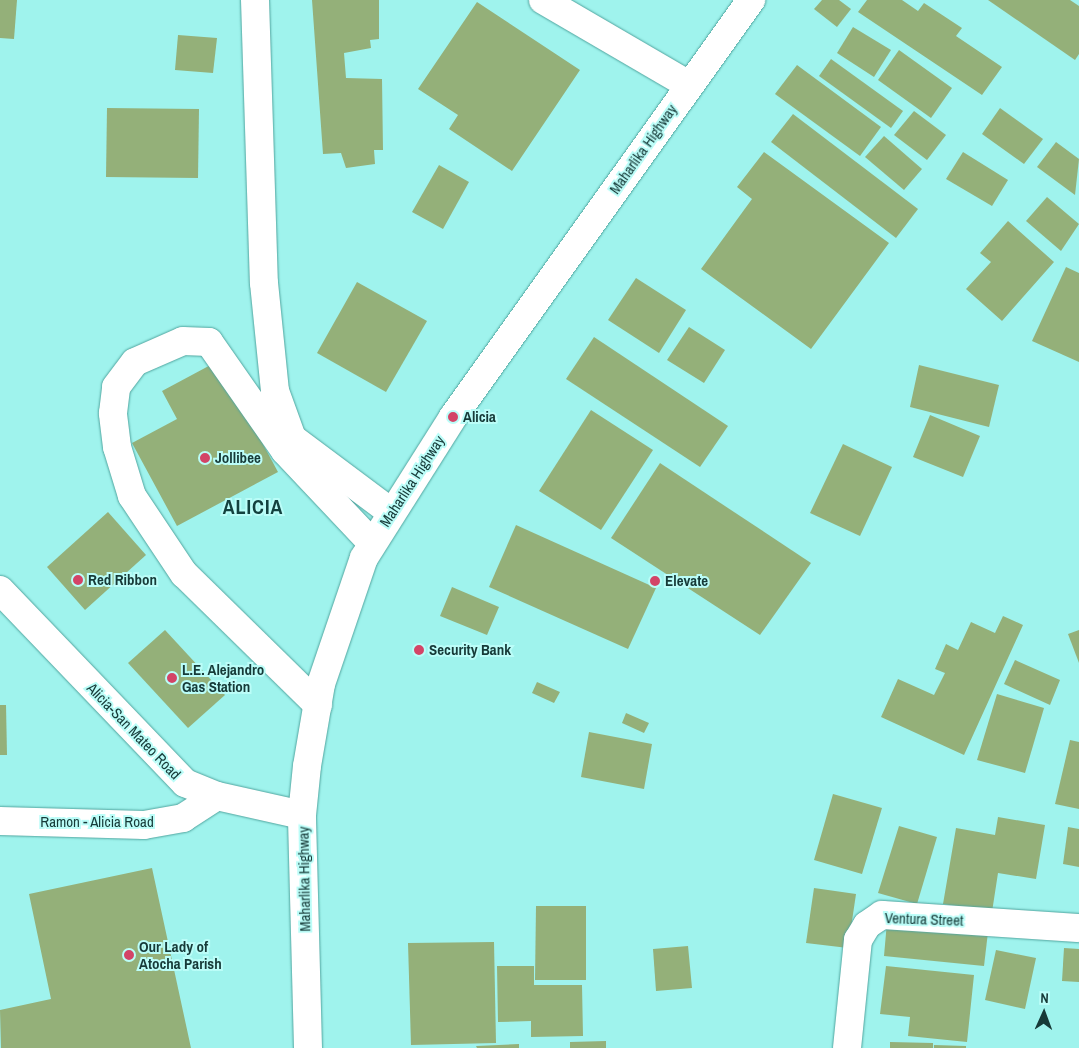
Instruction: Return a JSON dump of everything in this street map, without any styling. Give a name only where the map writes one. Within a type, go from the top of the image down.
[{"type":"main road","points":[[256,0],[264,282],[275,391],[292,438],[391,512]]},
{"type":"main road","points":[[543,0],[689,85]]},
{"type":"main road","name":"Maharlika Highway","points":[[308,1048],[302,815],[318,705],[348,598],[372,543],[391,512],[689,85],[751,0]]},
{"type":"main road","points":[[318,705],[184,574],[132,496],[117,448],[113,413],[116,387],[135,362],[183,341],[209,342],[285,451],[372,543]]},
{"type":"main road","name":"Alicia-San Mateo Road","points":[[0,590],[162,763],[185,783],[217,796],[302,815]]},
{"type":"main road","name":"Ramon - Alicia Road","points":[[0,821],[144,825],[183,818],[217,796]]},
{"type":"main road","name":"Ventura Street","points":[[847,1048],[858,940],[867,925],[882,915],[1079,928]]},
{"type":"building","points":[[0,0],[17,0],[14,39],[0,38]]},
{"type":"building","points":[[312,0],[379,0],[379,39],[370,40],[371,48],[344,53],[346,78],[382,79],[383,150],[374,150],[375,164],[346,168],[341,153],[323,154]]},
{"type":"building","points":[[822,0],[839,0],[851,9],[837,27],[814,9]]},
{"type":"building","points":[[867,0],[902,0],[918,11],[924,3],[962,28],[956,36],[1002,67],[982,95],[858,12]]},
{"type":"building","points":[[988,0],[1070,0],[1079,6],[1079,54],[1075,60]]},
{"type":"building","points":[[477,2],[580,70],[512,171],[449,129],[458,115],[418,89]]},
{"type":"building","points":[[853,27],[891,50],[874,77],[837,53]]},
{"type":"building","points":[[178,35],[217,38],[213,73],[175,70]]},
{"type":"building","points":[[899,50],[952,88],[931,118],[878,80]]},
{"type":"building","points":[[831,59],[903,111],[891,128],[819,76]]},
{"type":"building","points":[[797,65],[881,127],[860,156],[775,94]]},
{"type":"building","points":[[107,108],[199,109],[198,178],[106,177]]},
{"type":"building","points":[[1000,108],[1043,139],[1024,164],[982,134]]},
{"type":"building","points":[[914,111],[946,135],[927,160],[894,135]]},
{"type":"building","points":[[793,114],[918,209],[896,238],[771,142]]},
{"type":"building","points":[[884,136],[922,169],[904,190],[865,157]]},
{"type":"building","points":[[1056,142],[1079,159],[1075,195],[1037,167]]},
{"type":"building","points":[[764,152],[889,243],[811,349],[701,269],[752,199],[737,187]]},
{"type":"building","points":[[963,152],[1008,180],[992,206],[946,179]]},
{"type":"building","points":[[439,165],[469,182],[443,229],[412,212]]},
{"type":"building","points":[[1047,197],[1079,224],[1061,251],[1026,221]]},
{"type":"building","points":[[1008,221],[1054,262],[1002,321],[966,289],[991,262],[980,253]]},
{"type":"building","points":[[1066,267],[1079,273],[1079,362],[1032,341]]},
{"type":"building","points":[[636,278],[686,310],[659,353],[608,320]]},
{"type":"building","points":[[357,282],[427,321],[386,392],[317,353]]},
{"type":"building","points":[[689,327],[725,350],[704,383],[667,360]]},
{"type":"building","points":[[594,337],[728,426],[700,467],[566,379]]},
{"type":"building","name":"Jollibee","points":[[218,361],[278,472],[177,526],[132,443],[177,419],[162,391]]},
{"type":"building","points":[[919,365],[999,385],[989,427],[910,407]]},
{"type":"building","points":[[591,410],[653,450],[601,530],[539,491]]},
{"type":"building","points":[[930,415],[980,436],[963,477],[913,457]]},
{"type":"building","points":[[843,444],[892,467],[860,536],[810,513]]},
{"type":"building","points":[[660,463],[811,563],[760,635],[611,538]]},
{"type":"building","points":[[108,512],[146,555],[85,610],[47,567]]},
{"type":"building","points":[[516,525],[656,588],[628,649],[489,587]]},
{"type":"building","points":[[452,587],[499,607],[487,635],[440,616]]},
{"type":"building","points":[[1003,616],[1023,625],[964,755],[881,717],[898,679],[934,695],[945,673],[935,669],[946,644],[958,650],[971,622],[995,633]]},
{"type":"building","points":[[165,630],[225,695],[188,728],[128,663]]},
{"type":"building","points":[[1079,630],[1079,663],[1068,634]]},
{"type":"building","points":[[1015,660],[1060,680],[1050,705],[1004,684]]},
{"type":"building","points":[[537,682],[560,692],[554,703],[532,693]]},
{"type":"building","points":[[997,694],[1044,708],[1025,773],[977,760]]},
{"type":"building","points":[[0,705],[6,705],[7,755],[0,755]]},
{"type":"building","points":[[626,713],[649,723],[644,733],[622,723]]},
{"type":"building","points":[[589,732],[652,744],[644,789],[581,777]]},
{"type":"building","points":[[1070,740],[1079,742],[1079,809],[1055,804]]},
{"type":"building","points":[[833,794],[882,808],[862,874],[814,860]]},
{"type":"building","points":[[998,817],[1045,825],[1036,879],[998,873],[992,912],[943,904],[956,828],[995,835]]},
{"type":"building","points":[[899,826],[937,837],[917,904],[878,893]]},
{"type":"building","points":[[1068,827],[1079,829],[1079,867],[1063,864]]},
{"type":"building","points":[[152,868],[191,1048],[1,1048],[0,1010],[51,999],[29,894]]},
{"type":"building","points":[[814,888],[856,894],[848,948],[806,943]]},
{"type":"building","points":[[536,906],[586,906],[586,980],[535,980]]},
{"type":"building","points":[[887,922],[988,932],[984,966],[884,956]]},
{"type":"building","points":[[494,942],[496,1043],[411,1045],[408,943]]},
{"type":"building","points":[[688,946],[692,988],[656,991],[653,949]]},
{"type":"building","points":[[1064,948],[1079,949],[1079,982],[1062,981]]},
{"type":"building","points":[[996,950],[1036,958],[1025,1009],[985,1000]]},
{"type":"building","points":[[497,966],[534,966],[534,985],[582,985],[583,1036],[531,1037],[531,1021],[498,1022]]},
{"type":"building","points":[[886,966],[974,975],[967,1042],[908,1036],[910,1017],[880,1014]]},
{"type":"building","points":[[606,1041],[606,1048],[570,1048],[570,1042]]},
{"type":"building","points":[[890,1042],[933,1043],[933,1048],[890,1048]]},
{"type":"building","points":[[519,1044],[519,1048],[477,1048],[476,1046]]},
{"type":"building","points":[[934,1045],[966,1046],[966,1048],[934,1048]]},
{"type":"place","name":"Alicia","points":[[453,417]]},
{"type":"place","name":"Jollibee","points":[[205,458]]},
{"type":"place","name":"Red Ribbon","points":[[78,580]]},
{"type":"place","name":"Elevate","points":[[655,581]]},
{"type":"place","name":"Security Bank","points":[[419,650]]},
{"type":"place","name":"L.E. Alejandro Gas Station","points":[[172,678]]},
{"type":"place","name":"Our Lady of Atocha Parish","points":[[129,955]]},
{"type":"district","name":"ALICIA","points":[[253,506]]}]
